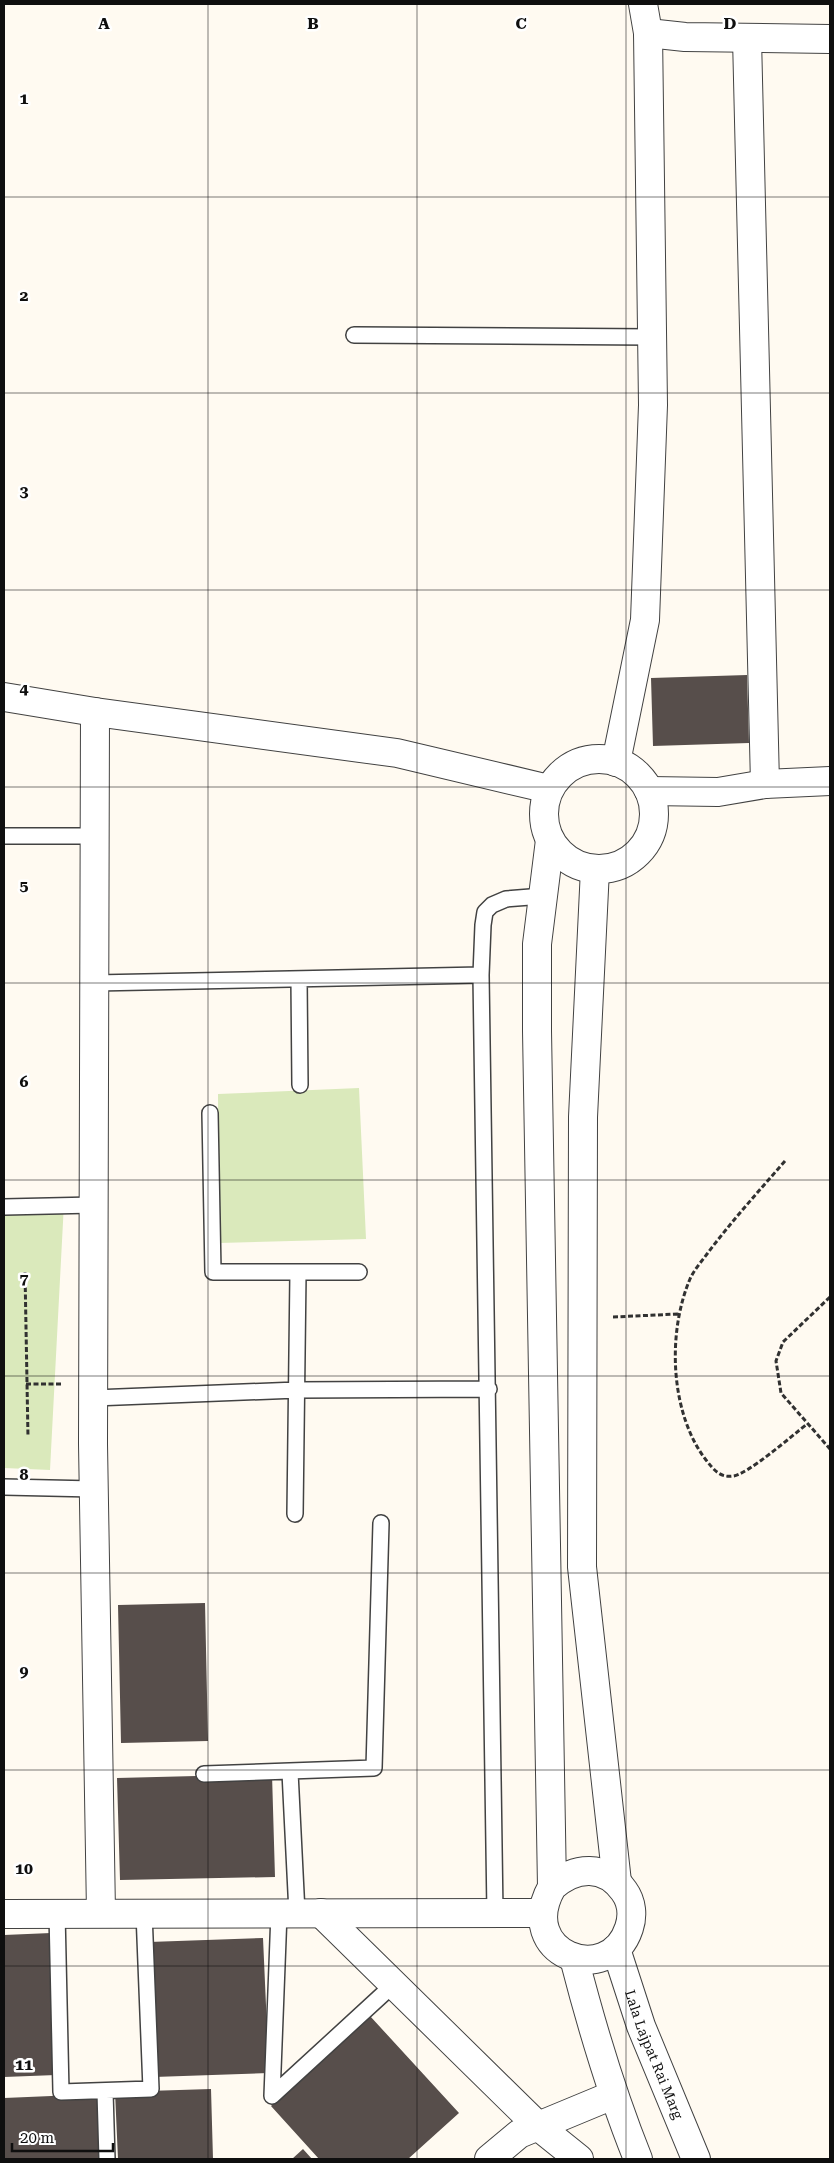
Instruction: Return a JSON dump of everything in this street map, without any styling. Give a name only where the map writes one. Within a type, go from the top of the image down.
[{"type":"street","points":[[616,762],[645,620],[652,415],[652,337],[648,33],[643,4]]},
{"type":"street","points":[[648,33],[685,37],[830,38]]},
{"type":"street","points":[[747,38],[766,784]]},
{"type":"street","points":[[4,697],[95,712],[397,753],[549,789]]},
{"type":"street","points":[[95,712],[94,1489],[101,1912]]},
{"type":"street","points":[[591,759],[609,759],[625,765],[639,776],[649,791],[654,809],[652,828],[644,846],[632,859],[614,868],[595,869],[577,865],[561,854],[550,840],[544,824],[544,806],[549,789],[559,775],[574,764],[591,759]]},
{"type":"street","points":[[649,791],[718,792],[766,784],[830,781]]},
{"type":"street","points":[[550,840],[537,944],[536,1031],[552,1887]]},
{"type":"street","points":[[595,869],[584,1117],[582,1567],[617,1882]]},
{"type":"street","points":[[591,1870],[605,1874],[617,1882],[626,1893],[631,1908],[631,1923],[626,1937],[616,1949],[604,1957],[596,1959],[574,1958],[560,1952],[550,1941],[544,1928],[542,1914],[545,1899],[552,1887],[563,1877],[576,1872],[591,1870]]},
{"type":"street","points":[[4,1914],[101,1912],[542,1914]]},
{"type":"street","points":[[299,1913],[394,1984],[538,2126],[579,2159]]},
{"type":"street","name":"Lala Lajpat Rai Marg","points":[[616,1949],[641,2026],[696,2159]]},
{"type":"street","points":[[574,1958],[591,2025],[613,2095],[638,2159]]},
{"type":"street","points":[[489,2159],[519,2134],[613,2095]]},
{"type":"lane","points":[[354,335],[652,337]]},
{"type":"lane","points":[[4,836],[95,836]]},
{"type":"lane","points":[[495,1913],[489,1389],[481,975],[485,912],[492,905],[506,899],[543,896]]},
{"type":"lane","points":[[95,983],[481,975]]},
{"type":"lane","points":[[299,979],[300,1084]]},
{"type":"lane","points":[[210,1113],[213,1272],[359,1272]]},
{"type":"lane","points":[[4,1207],[94,1205]]},
{"type":"lane","points":[[295,1514],[298,1273]]},
{"type":"lane","points":[[94,1398],[297,1390],[489,1389]]},
{"type":"lane","points":[[4,1487],[94,1489]]},
{"type":"lane","points":[[204,1774],[374,1768],[380,1522]]},
{"type":"lane","points":[[290,1772],[299,1913],[272,2096],[394,1984]]},
{"type":"lane","points":[[57,1913],[61,2092],[105,2092],[151,2089],[144,1913]]},
{"type":"lane","points":[[105,2092],[107,2159]]},
{"type":"path","points":[[785,1162],[724,1232],[690,1278],[678,1314],[675,1371],[680,1404],[687,1428],[700,1453],[722,1477],[736,1476],[807,1424]]},
{"type":"path","points":[[25,1272],[28,1437]]},
{"type":"path","points":[[830,1297],[783,1342],[776,1361],[781,1393],[830,1449]]},
{"type":"path","points":[[583,1319],[678,1314]]},
{"type":"green space","points":[[359,1088],[366,1239],[219,1243],[218,1094]]},
{"type":"green space","points":[[64,1203],[50,1470],[4,1468],[4,1205]]},
{"type":"building","points":[[747,675],[749,743],[653,746],[651,678]]},
{"type":"building","points":[[205,1603],[208,1741],[121,1743],[118,1605]]},
{"type":"building","points":[[272,1774],[275,1877],[120,1880],[117,1778]]},
{"type":"building","points":[[51,1933],[56,2075],[4,2077],[4,1935]]},
{"type":"building","points":[[263,1938],[269,2073],[154,2077],[149,1942]]},
{"type":"building","points":[[370,2016],[459,2113],[408,2159],[319,2159],[271,2106]]},
{"type":"building","points":[[211,2089],[213,2159],[118,2159],[115,2092]]},
{"type":"building","points":[[99,2094],[102,2159],[4,2159],[4,2098]]},
{"type":"building","points":[[303,2149],[312,2159],[292,2159]]}]
